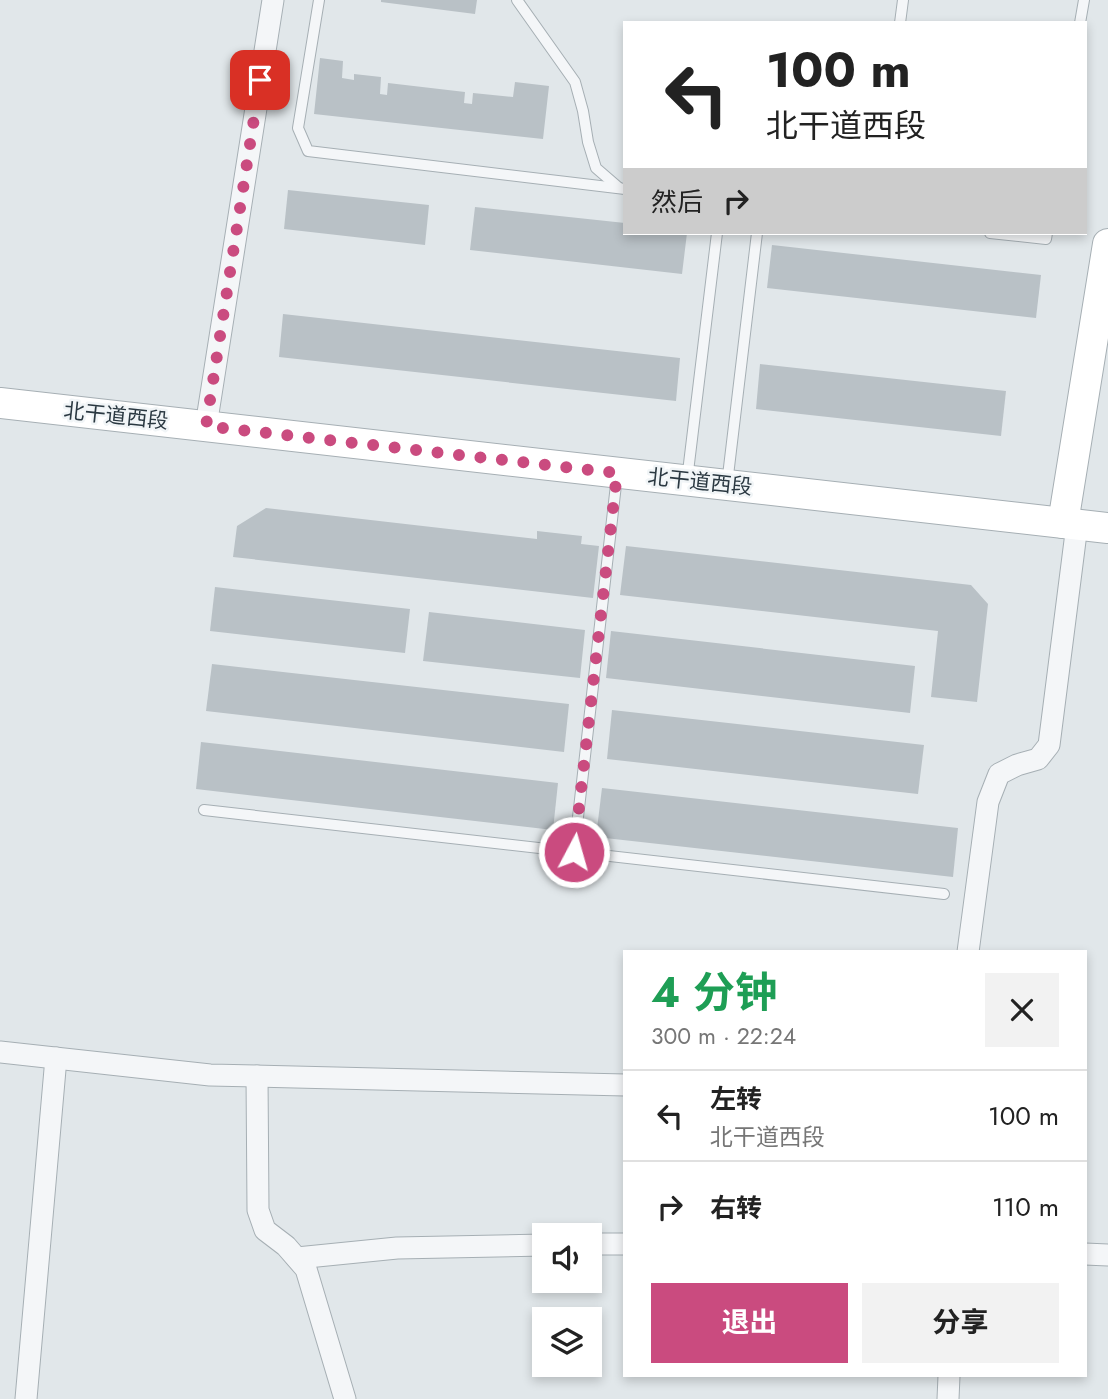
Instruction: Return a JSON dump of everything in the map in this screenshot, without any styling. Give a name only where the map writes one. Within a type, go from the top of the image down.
[{"type":"street","points":[[206,426],[273,0]]},
{"type":"street","points":[[968,950],[988,802],[999,775],[1017,765],[1038,759],[1049,745],[1070,524],[1108,244]]},
{"type":"street","name":"北干道西段","points":[[0,403],[1108,528]]},
{"type":"street","points":[[0,1052],[210,1074],[623,1085]]},
{"type":"street","points":[[26,1399],[56,1058]]},
{"type":"street","points":[[257,1076],[257,1210],[265,1230],[286,1246],[306,1269],[345,1399]]},
{"type":"street","points":[[602,1244],[623,1244]]},
{"type":"street","points":[[297,1258],[397,1248],[532,1245]]},
{"type":"street","points":[[1087,1254],[1108,1255]]},
{"type":"street","points":[[948,1377],[948,1399]]},
{"type":"lane","points":[[319,0],[298,128],[308,151],[621,188]]},
{"type":"lane","points":[[517,0],[575,82],[596,168],[621,188]]},
{"type":"lane","points":[[900,21],[903,0]]},
{"type":"lane","points":[[1080,21],[1083,0]]},
{"type":"lane","points":[[687,480],[717,235]]},
{"type":"lane","points":[[727,485],[757,235]]},
{"type":"lane","points":[[1009,235],[1046,239],[1047,235]]},
{"type":"lane","points":[[574,852],[617,473]]},
{"type":"lane","points":[[204,810],[944,894]]},
{"type":"building","points":[[381,0],[477,0],[475,14]]},
{"type":"building","points":[[320,58],[343,61],[342,78],[354,80],[354,74],[381,77],[380,94],[387,95],[388,83],[465,92],[464,103],[472,104],[473,93],[513,97],[515,82],[549,86],[543,139],[314,114]]},
{"type":"building","points":[[288,190],[429,205],[425,245],[284,229]]},
{"type":"building","points":[[475,207],[623,223],[623,235],[687,235],[682,274],[470,250]]},
{"type":"building","points":[[772,245],[1041,275],[1036,318],[767,288]]},
{"type":"building","points":[[283,314],[680,358],[676,401],[279,357]]},
{"type":"building","points":[[760,364],[1006,391],[1001,436],[756,409]]},
{"type":"building","points":[[266,508],[537,539],[537,531],[582,536],[581,544],[599,546],[593,598],[233,557],[237,526]]},
{"type":"building","points":[[626,546],[971,585],[988,604],[977,702],[931,697],[938,631],[620,595]]},
{"type":"building","points":[[215,587],[410,609],[405,653],[210,631]]},
{"type":"building","points":[[429,612],[585,630],[580,678],[423,661]]},
{"type":"building","points":[[611,631],[915,666],[910,713],[606,678]]},
{"type":"building","points":[[212,664],[569,704],[564,752],[206,711]]},
{"type":"building","points":[[612,710],[924,745],[918,794],[607,759]]},
{"type":"building","points":[[201,742],[558,783],[553,830],[196,789]]},
{"type":"building","points":[[602,788],[958,828],[953,877],[596,837]]},
{"type":"route","points":[[260,80],[206,426],[617,473],[574,852]]}]
